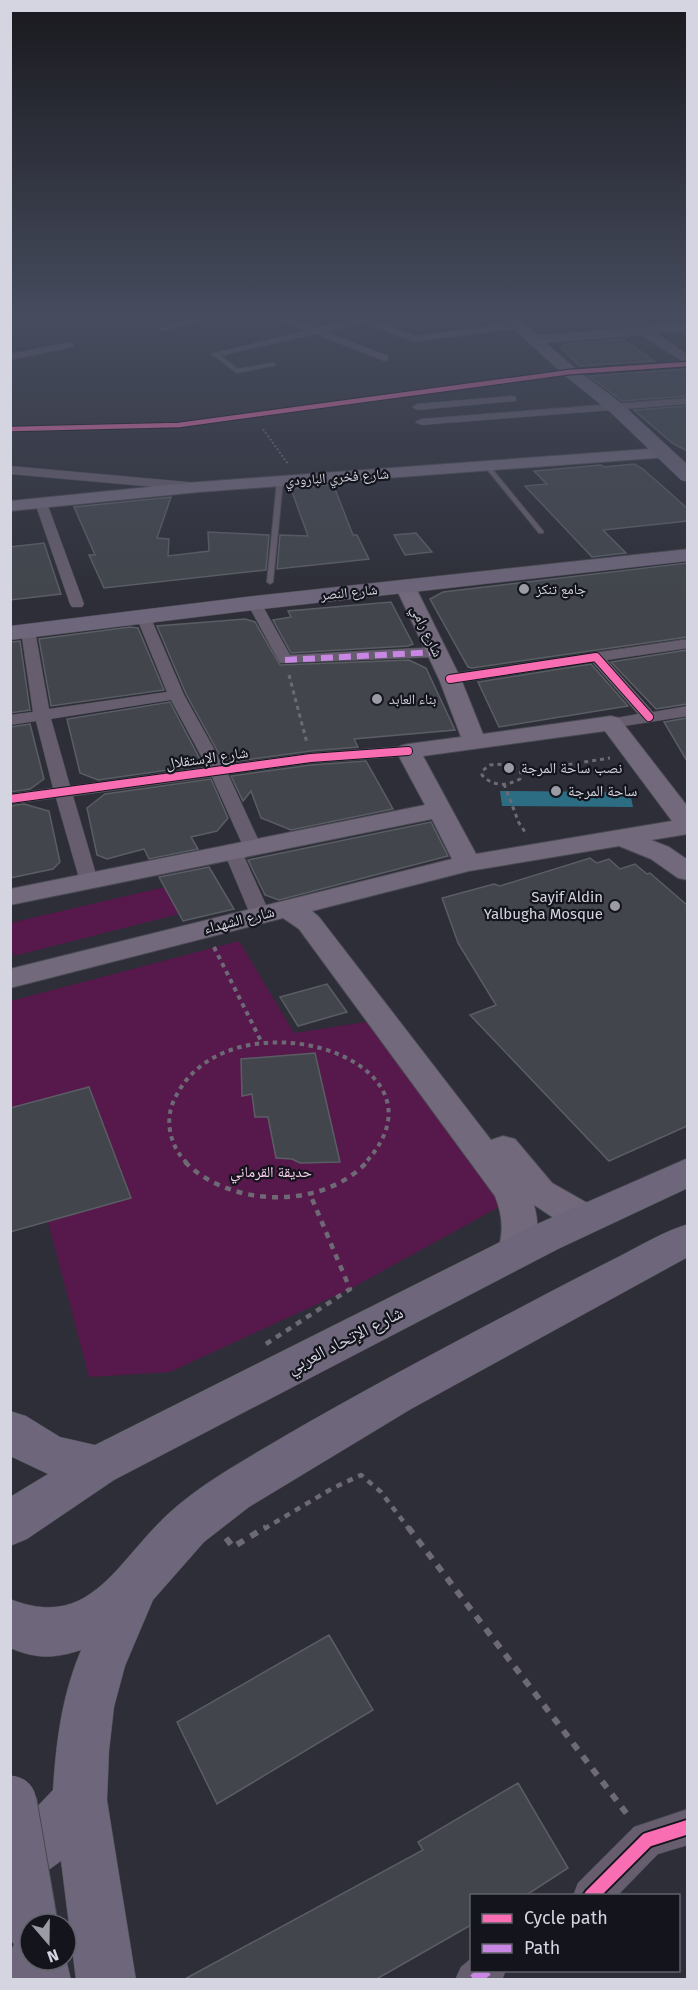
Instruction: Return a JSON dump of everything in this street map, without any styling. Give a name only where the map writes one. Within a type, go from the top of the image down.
[{"type":"highway","points":[[621,413],[687,476]]},
{"type":"highway","name":"شارع النصر","points":[[118,599],[687,537]]},
{"type":"highway","name":"شارع النصر","points":[[55,606],[143,616],[687,555]]},
{"type":"highway","name":"شارع النصر","points":[[19,632],[92,609]]},
{"type":"highway","name":"شارع الإتحاد العربي","points":[[10,1524],[98,1466],[515,1253],[687,1172]]},
{"type":"highway","points":[[10,1623],[21,1629],[51,1634],[81,1628],[108,1611],[135,1587],[182,1531],[205,1510],[335,1429],[687,1239]]},
{"type":"highway","points":[[10,1430],[42,1452],[69,1462],[98,1466]]},
{"type":"highway","points":[[106,1980],[80,1800],[82,1751],[88,1707],[100,1665],[135,1587]]},
{"type":"highway","points":[[10,1862],[45,1840],[80,1800]]},
{"type":"highway","points":[[10,1802],[29,1912]]},
{"type":"main road","name":"شارع فخري البارودي","points":[[10,506],[199,487],[663,453]]},
{"type":"main road","name":"شارع رامي","points":[[405,586],[450,679],[475,743]]},
{"type":"main road","points":[[611,723],[634,755],[676,792],[687,826],[468,863],[408,752],[475,743],[611,723]]},
{"type":"main road","points":[[10,897],[440,810]]},
{"type":"main road","points":[[618,836],[660,853],[687,872]]},
{"type":"main road","name":"شارع الشهداء","points":[[10,979],[468,863]]},
{"type":"main road","points":[[340,894],[328,906],[329,919],[515,1200],[521,1227],[515,1253]]},
{"type":"main road","points":[[270,912],[298,914],[309,924],[527,1179],[553,1202],[585,1219]]},
{"type":"street","points":[[10,429],[179,425],[267,413]]},
{"type":"street","points":[[421,422],[539,413]]},
{"type":"street","points":[[10,470],[199,487]]},
{"type":"street","points":[[41,503],[92,609]]},
{"type":"street","points":[[254,603],[285,660],[437,652]]},
{"type":"street","points":[[143,616],[176,695],[218,771],[243,850],[270,912]]},
{"type":"street","points":[[19,632],[88,881]]},
{"type":"street","points":[[450,679],[687,643]]},
{"type":"street","points":[[596,657],[649,717]]},
{"type":"street","points":[[10,720],[176,695]]},
{"type":"street","points":[[611,723],[687,711]]},
{"type":"street","name":"شارع الإستقلال","points":[[10,799],[311,758],[408,752]]},
{"type":"street","points":[[593,1894],[647,1840],[687,1827]]},
{"type":"lane","points":[[487,466],[541,532]]},
{"type":"lane","points":[[270,582],[280,481]]},
{"type":"path","points":[[258,422],[298,480]]},
{"type":"path","points":[[294,692],[311,758]]},
{"type":"path","points":[[521,772],[634,755]]},
{"type":"path","points":[[505,764],[518,768],[521,772],[522,775],[516,782],[504,784],[489,782],[484,779],[482,771],[490,765],[505,764]]},
{"type":"path","points":[[504,784],[519,823]]},
{"type":"path","points":[[205,928],[262,1043]]},
{"type":"path","points":[[300,1042],[334,1050],[354,1059],[377,1080],[390,1107],[388,1135],[372,1161],[357,1173],[310,1194],[270,1198],[233,1192],[200,1177],[178,1157],[168,1130],[168,1110],[181,1085],[209,1060],[262,1043],[300,1042]]},
{"type":"path","points":[[257,1350],[350,1289],[310,1194]]},
{"type":"path","points":[[233,1547],[333,1488],[362,1475],[381,1492],[647,1840]]},
{"type":"green space","points":[[165,887],[179,914],[14,956],[11,949],[10,923]]},
{"type":"green space","name":"حديقة القرماني","points":[[239,941],[294,1033],[366,1022],[506,1203],[350,1289],[170,1372],[89,1377],[48,1222],[131,1197],[89,1087],[11,1108],[11,1001]]},
{"type":"water","points":[[500,791],[630,792],[633,807],[502,806]]},
{"type":"building","points":[[637,413],[687,413],[687,451],[672,443]]},
{"type":"building","points":[[634,464],[643,469],[687,508],[687,521],[603,530],[626,553],[592,557],[525,486],[547,484],[534,471]]},
{"type":"building","points":[[333,484],[353,535],[357,535],[369,559],[277,569],[280,535],[308,536],[291,489]]},
{"type":"building","points":[[171,497],[157,538],[169,539],[168,556],[209,551],[208,532],[269,535],[266,570],[104,588],[89,555],[95,555],[74,507]]},
{"type":"building","points":[[416,533],[432,552],[405,555],[394,535]]},
{"type":"building","points":[[44,543],[61,594],[10,600],[10,547]]},
{"type":"building","points":[[687,563],[687,637],[472,668],[468,667],[430,599],[443,592]]},
{"type":"building","points":[[391,602],[413,644],[291,653],[273,620],[291,617],[288,611]]},
{"type":"building","points":[[245,619],[255,622],[280,665],[409,660],[426,668],[455,730],[354,739],[358,747],[224,763],[186,694],[157,626]]},
{"type":"building","points":[[130,627],[138,628],[164,690],[51,706],[39,639]]},
{"type":"building","points":[[20,641],[30,710],[10,713],[10,642]]},
{"type":"building","points":[[687,650],[687,704],[656,709],[611,662]]},
{"type":"building","points":[[591,664],[628,706],[499,727],[478,682]]},
{"type":"building","points":[[170,702],[203,765],[98,780],[80,773],[67,719]]},
{"type":"building","points":[[687,718],[687,761],[664,722]]},
{"type":"building","points":[[30,724],[44,779],[30,789],[10,792],[10,727]]},
{"type":"building","points":[[366,761],[393,809],[291,830],[261,818],[251,791],[243,801],[231,776],[311,765]]},
{"type":"building","points":[[211,779],[228,818],[217,831],[191,837],[198,849],[149,859],[144,849],[107,859],[97,855],[87,808],[105,794]]},
{"type":"building","points":[[24,804],[49,811],[60,862],[53,869],[10,878],[10,806]]},
{"type":"building","points":[[431,822],[448,856],[279,900],[265,895],[248,860]]},
{"type":"building","points":[[590,858],[597,863],[609,859],[620,869],[635,864],[647,874],[650,873],[687,905],[687,1126],[609,1161],[470,1015],[496,1005],[458,943],[442,898],[494,884],[500,886]]},
{"type":"building","points":[[209,867],[234,909],[183,921],[159,877]]},
{"type":"building","points":[[327,984],[347,1012],[298,1026],[280,997]]},
{"type":"building","points":[[315,1053],[340,1162],[300,1163],[292,1159],[276,1158],[268,1117],[255,1117],[252,1094],[242,1096],[241,1059]]},
{"type":"building","points":[[89,1087],[131,1198],[10,1232],[10,1108]]},
{"type":"building","points":[[329,1635],[373,1710],[217,1804],[177,1722]]},
{"type":"building","points":[[518,1783],[568,1868],[528,1894],[470,1894],[470,1926],[375,1980],[183,1980],[423,1850],[418,1842]]},
{"type":"marked path","points":[[285,660],[437,652]]},
{"type":"marked path","points":[[474,1980],[484,1972]]},
{"type":"cycle path","points":[[10,429],[179,425],[269,413]]},
{"type":"cycle path","points":[[450,679],[596,657],[649,717]]},
{"type":"cycle path","points":[[10,799],[311,758],[408,751]]},
{"type":"cycle path","points":[[593,1894],[647,1840],[688,1827]]},
{"type":"place","name":"جامع تنكز","points":[[524,589]]},
{"type":"place","name":"بناء العابد","points":[[377,699]]},
{"type":"place","name":"نصب ساحة المرجة","points":[[509,768]]},
{"type":"place","name":"ساحة المرجة","points":[[556,791]]},
{"type":"place","name":"Sayif Aldin Yalbugha Mosque","points":[[615,906]]}]
